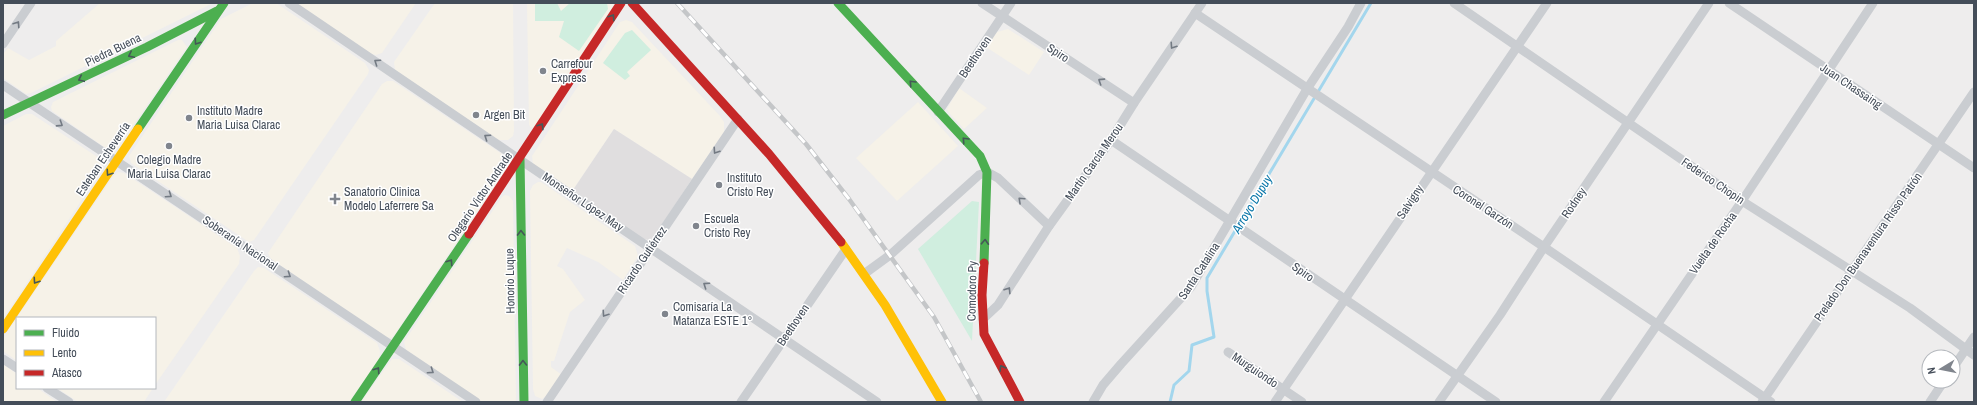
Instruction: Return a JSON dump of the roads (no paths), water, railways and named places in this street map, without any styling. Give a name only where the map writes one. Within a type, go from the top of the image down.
[{"type":"street","points":[[3,44],[31,3]]},
{"type":"street","name":"Piedra Buena","points":[[3,115],[160,41],[221,6],[232,3]]},
{"type":"street","name":"Monseñor López May","points":[[289,3],[651,247],[877,402]]},
{"type":"street","name":"Olegario Victor Andrade","points":[[355,402],[520,159],[621,3]]},
{"type":"street","points":[[632,3],[738,119],[792,181],[846,249],[913,350],[942,402]]},
{"type":"street","name":"Comodoro Py","points":[[838,3],[980,156],[987,172],[987,203],[982,295],[984,334],[1020,402]]},
{"type":"street","name":"Spiro","points":[[982,3],[1134,103]]},
{"type":"street","name":"Beethoven","points":[[938,112],[1011,3]]},
{"type":"street","name":"Martín García Merou","points":[[983,319],[998,305],[1049,226],[1111,140],[1134,103],[1202,3]]},
{"type":"street","name":"Santa Catalina","points":[[1093,402],[1103,386],[1142,340],[1186,294],[1232,222],[1361,3]]},
{"type":"street","name":"Federico Chopin","points":[[1454,3],[1742,201],[1910,308],[1974,355]]},
{"type":"street","name":"Salvigny","points":[[1275,402],[1546,3]]},
{"type":"street","name":"Rodney","points":[[1439,402],[1500,315],[1544,247],[1710,3]]},
{"type":"street","name":"Juan Chassaing","points":[[1729,3],[1974,168]]},
{"type":"street","name":"Vuelta de Rocha","points":[[1604,402],[1742,201],[1873,3]]},
{"type":"street","name":"Esteban Echeverría","points":[[3,329],[221,6]]},
{"type":"street","name":"Coronel Garzón","points":[[1195,14],[1544,247],[1766,401]]},
{"type":"street","name":"Soberanía Nacional","points":[[3,85],[27,103],[117,161],[476,402]]},
{"type":"street","name":"Prelado Don Buenaventura Risso Patrón","points":[[1766,401],[1850,271],[1896,208],[1974,92]]},
{"type":"street","name":"Ricardo Gutiérrez","points":[[546,402],[738,119]]},
{"type":"street","name":"Spiro","points":[[1111,140],[1496,402]]},
{"type":"street","name":"Honorio Luque","points":[[520,159],[524,402]]},
{"type":"street","points":[[864,274],[890,255],[979,175],[987,172]]},
{"type":"street","name":"Comodoro Py","points":[[987,172],[998,178],[1049,226]]},
{"type":"street","name":"Beethoven","points":[[741,402],[846,249]]},
{"type":"street","points":[[1961,357],[1974,337]]},
{"type":"street","name":"Murguiondo","points":[[1228,352],[1302,402]]},
{"type":"street","points":[[3,359],[16,367]]},
{"type":"street","points":[[49,389],[69,402]]},
{"type":"street","points":[[1930,402],[1939,389]]},
{"type":"waterway","name":"Arroyo Dupuy","points":[[1170,402],[1174,385],[1189,371],[1192,345],[1214,337],[1207,291],[1207,278],[1371,3]]},
{"type":"railway","points":[[677,3],[806,144],[849,199],[934,317],[981,402]]},
{"type":"place","name":"Carrefour Express","points":[[543,71]]},
{"type":"place","name":"Argen Bit","points":[[476,115]]},
{"type":"place","name":"Instituto Madre Maria Luisa Clarac","points":[[189,118]]},
{"type":"place","name":"Colegio Madre Maria Luisa Clarac","points":[[169,146]]},
{"type":"place","name":"Instituto Cristo Rey","points":[[719,185]]},
{"type":"place","name":"Sanatorio Clinica Modelo Laferrere Sa","points":[[335,199]]},
{"type":"place","name":"Escuela Cristo Rey","points":[[696,226]]},
{"type":"place","name":"Comisaría La Matanza ESTE 1°","points":[[665,314]]}]
